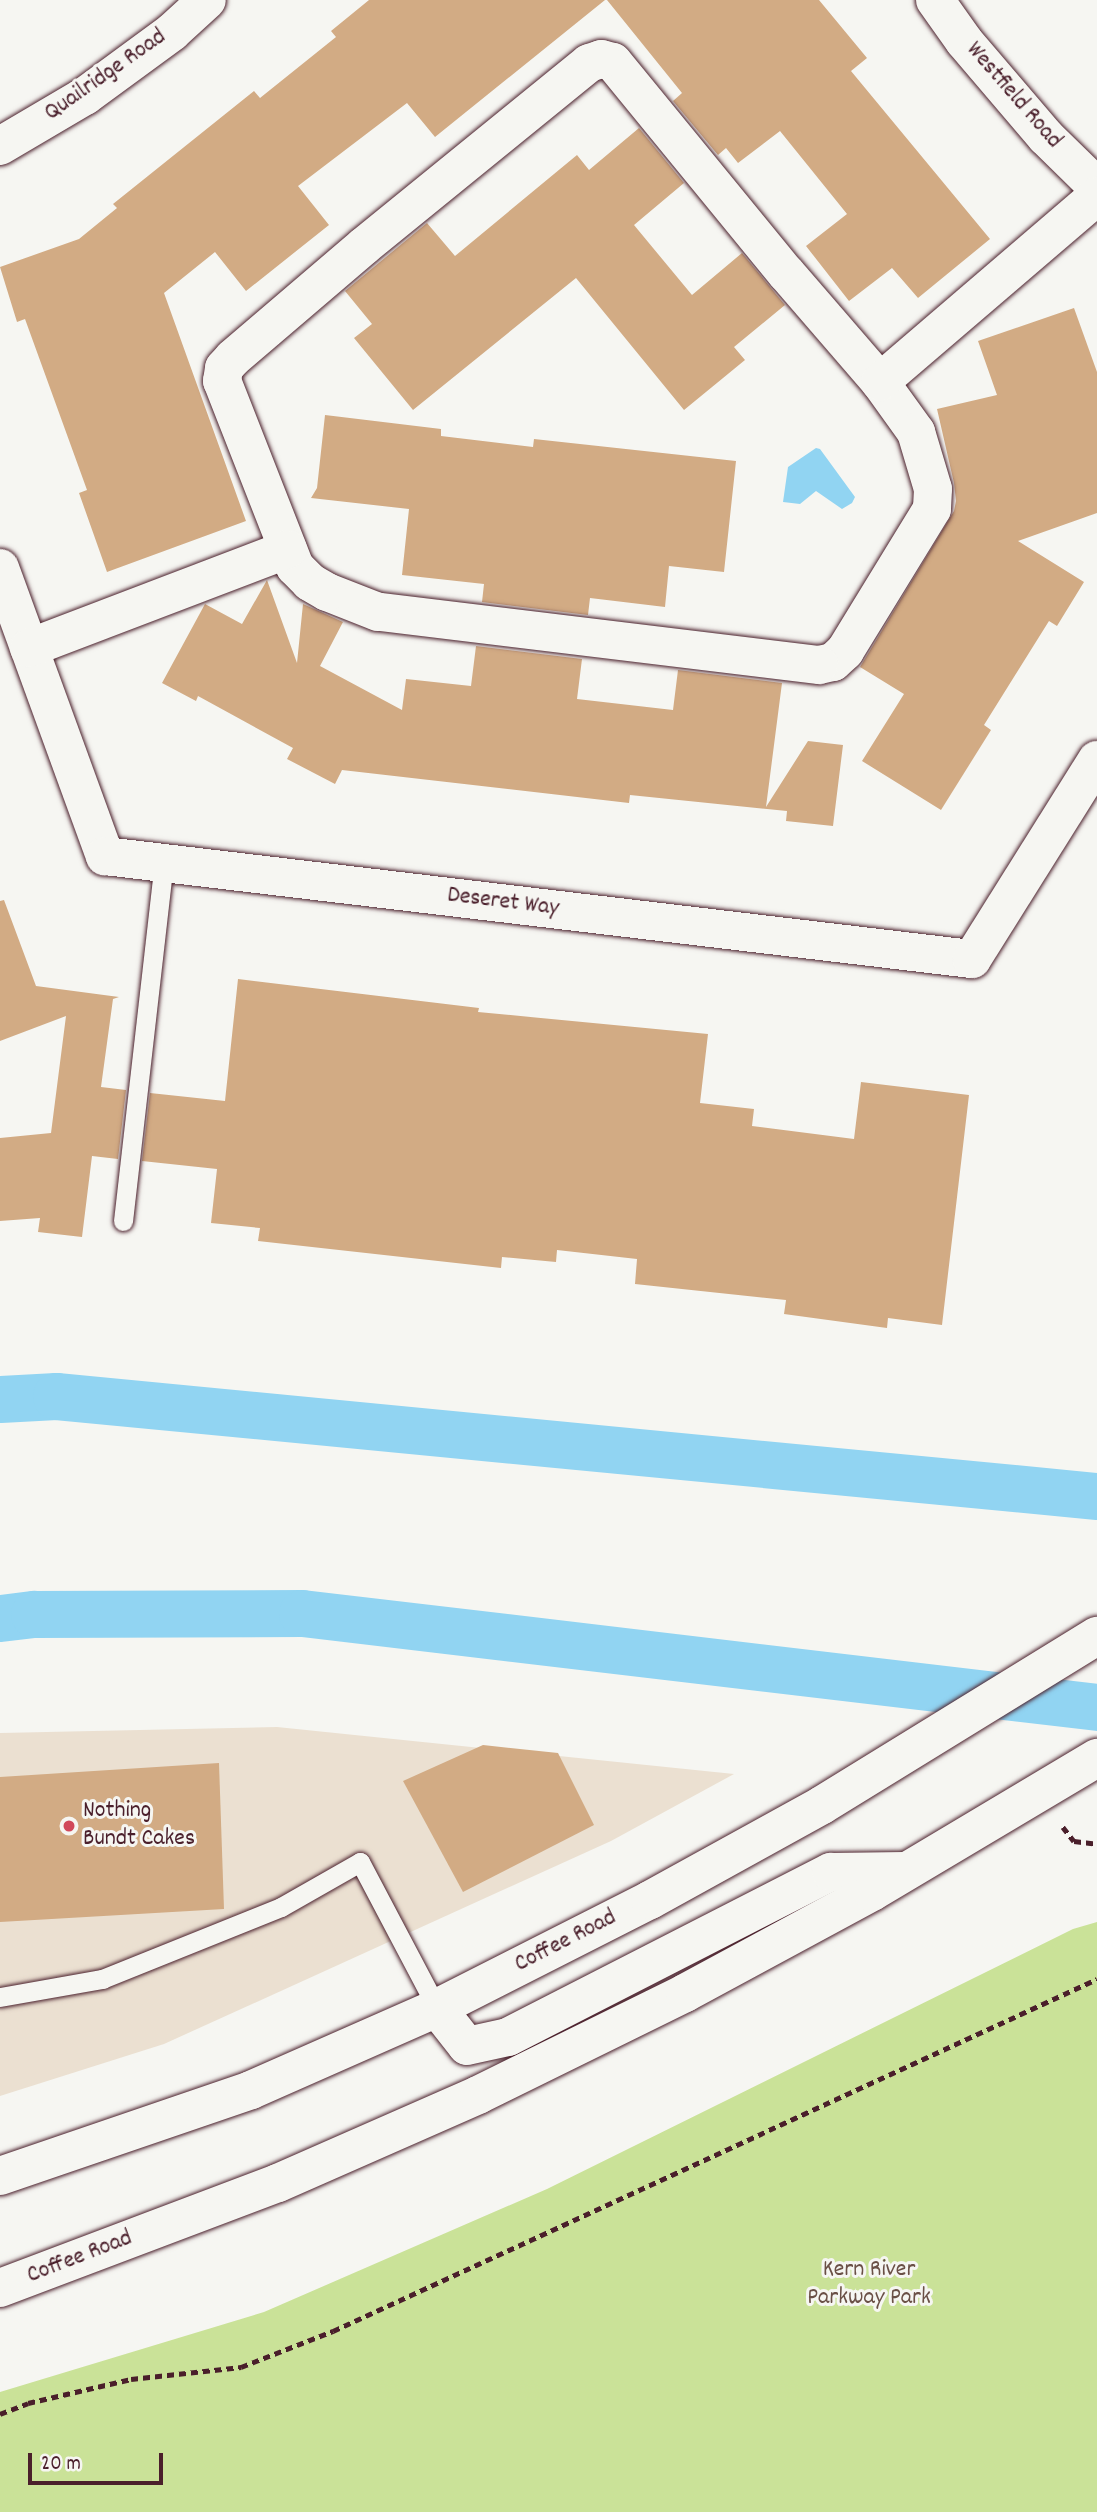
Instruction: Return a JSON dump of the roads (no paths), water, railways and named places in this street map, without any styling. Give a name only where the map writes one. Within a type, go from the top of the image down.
[{"type":"street","name":"Quailridge Road","points":[[0,146],[85,96],[172,32],[207,0]]},
{"type":"street","name":"Westfield Road","points":[[935,0],[964,41],[1046,137],[1097,187]]},
{"type":"street","points":[[601,59],[613,62],[821,315],[880,382],[916,432],[933,489],[932,509],[845,652],[833,662],[819,665],[378,612],[310,582],[295,567],[222,381],[224,368],[364,246],[589,63],[601,59]]},
{"type":"street","points":[[880,382],[1097,196]]},
{"type":"street","points":[[29,648],[288,549]]},
{"type":"street","name":"Deseret Way","points":[[0,568],[105,856],[972,959],[1097,760]]},
{"type":"street","name":"Coffee Road","points":[[0,2176],[251,2090],[437,2008],[650,1900],[890,1765],[1097,1636]]},
{"type":"street","name":"Coffee Road","points":[[0,2288],[278,2183],[478,2095],[685,1993],[907,1871],[1097,1758]]},
{"type":"street","points":[[437,2008],[467,2046],[508,2037],[831,1872],[907,1871]]},
{"type":"lane","points":[[123,1221],[164,863]]},
{"type":"lane","points":[[0,1997],[102,1979],[281,1907],[360,1862],[437,2008]]},
{"type":"water","points":[[816,448],[820,449],[855,497],[852,503],[842,509],[816,491],[800,504],[783,502],[788,467]]},
{"type":"waterway","points":[[0,1399],[56,1396],[1097,1496]]},
{"type":"waterway","points":[[0,1618],[34,1614],[302,1613],[1097,1707]]},
{"type":"place","name":"Nothing Bundt Cakes","points":[[69,1826]]},
{"type":"park label","name":"Kern River Parkway Park","points":[[869,2285]]}]
